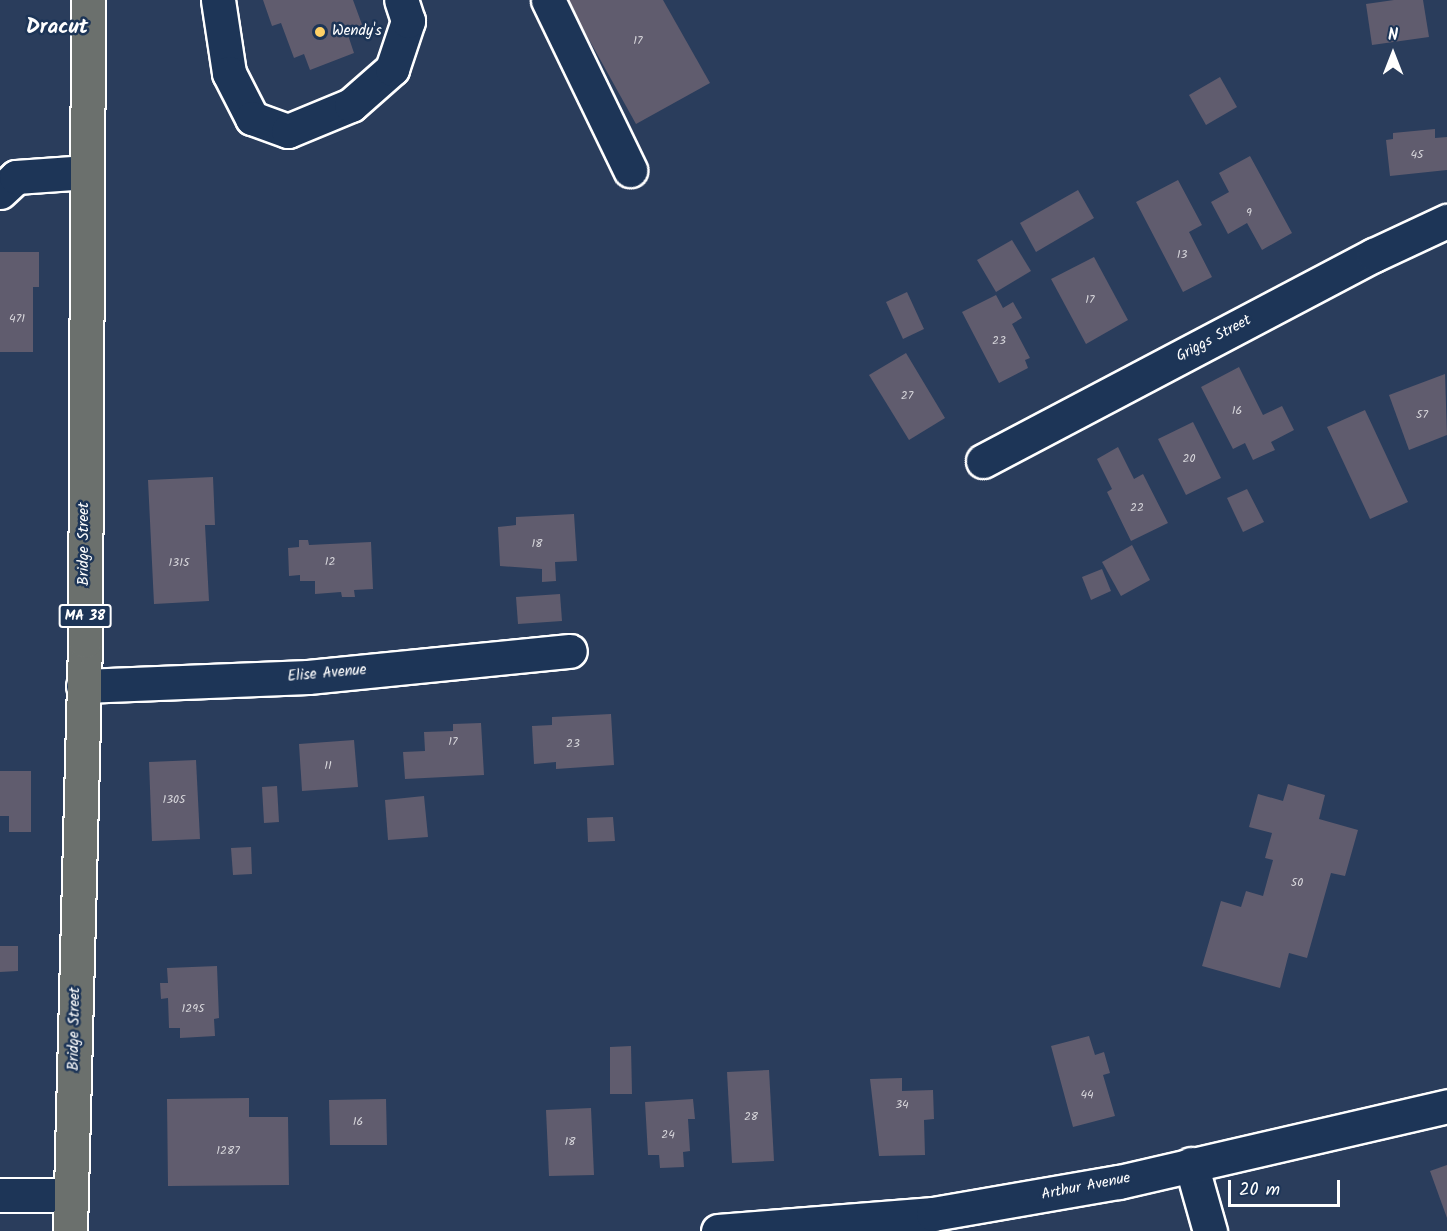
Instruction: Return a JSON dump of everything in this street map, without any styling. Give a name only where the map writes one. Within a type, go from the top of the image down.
[{"type":"main road","name":"Bridge Street","points":[[70,1231],[83,686],[88,0]]},
{"type":"street","points":[[218,0],[229,73],[252,118],[288,131],[351,105],[392,69],[408,21],[401,0]]},
{"type":"street","points":[[548,0],[630,170]]},
{"type":"street","points":[[0,192],[16,177],[87,172]]},
{"type":"street","name":"Griggs Street","points":[[983,461],[1374,255],[1447,220]]},
{"type":"street","name":"Elise Avenue","points":[[83,686],[308,677],[570,651]]},
{"type":"street","name":"Arthur Avenue","points":[[718,1231],[933,1214],[1119,1182],[1447,1106]]},
{"type":"street","points":[[1191,1164],[1210,1231]]},
{"type":"street","points":[[0,1195],[71,1195]]},
{"type":"building","name":"Wendy's","points":[[263,0],[353,0],[364,30],[348,35],[354,53],[310,70],[304,54],[294,58],[281,23],[272,26]]},
{"type":"building","points":[[567,0],[663,0],[710,83],[636,124]]},
{"type":"building","points":[[1394,0],[1423,0],[1429,37],[1372,45],[1366,4]]},
{"type":"building","points":[[1220,77],[1237,107],[1206,125],[1189,95]]},
{"type":"building","points":[[1435,129],[1435,138],[1447,137],[1447,170],[1390,176],[1386,140],[1393,139],[1393,133]]},
{"type":"building","points":[[1250,156],[1292,233],[1262,250],[1247,223],[1228,234],[1211,202],[1229,192],[1219,173]]},
{"type":"building","points":[[1178,180],[1202,225],[1189,232],[1212,277],[1183,292],[1136,202]]},
{"type":"building","points":[[1078,190],[1094,218],[1036,252],[1020,223]]},
{"type":"building","points":[[1012,240],[1031,271],[996,292],[977,260]]},
{"type":"building","points":[[0,252],[39,252],[39,287],[33,287],[33,352],[0,352]]},
{"type":"building","points":[[1094,257],[1128,320],[1086,344],[1051,279]]},
{"type":"building","points":[[907,292],[924,329],[903,339],[886,302]]},
{"type":"building","points":[[996,295],[1003,308],[1013,302],[1022,318],[1012,324],[1030,358],[1025,360],[1028,368],[999,383],[962,312]]},
{"type":"building","points":[[906,353],[945,418],[909,440],[869,375]]},
{"type":"building","points":[[1239,367],[1263,415],[1282,406],[1294,430],[1271,442],[1275,450],[1253,460],[1245,443],[1233,449],[1201,387]]},
{"type":"building","points":[[1445,374],[1447,435],[1409,450],[1389,395]]},
{"type":"building","points":[[1365,410],[1408,502],[1370,519],[1327,427]]},
{"type":"building","points":[[1193,422],[1221,478],[1186,495],[1158,439]]},
{"type":"building","points":[[1118,447],[1134,479],[1143,474],[1168,523],[1131,541],[1107,492],[1112,489],[1097,459]]},
{"type":"building","points":[[213,477],[215,525],[205,525],[209,601],[154,604],[148,480]]},
{"type":"building","points":[[1247,489],[1264,522],[1243,532],[1227,498]]},
{"type":"building","points":[[574,514],[577,561],[555,562],[556,581],[542,582],[542,569],[500,566],[498,527],[516,525],[516,517]]},
{"type":"building","points":[[299,540],[308,540],[309,545],[371,542],[373,589],[354,590],[355,597],[342,597],[341,592],[315,594],[315,581],[300,581],[300,575],[289,576],[288,548],[299,547]]},
{"type":"building","points":[[1132,545],[1150,580],[1121,596],[1102,562]]},
{"type":"building","points":[[1102,569],[1111,591],[1091,600],[1082,577]]},
{"type":"building","points":[[560,594],[562,621],[518,624],[516,597]]},
{"type":"building","points":[[611,714],[614,765],[556,769],[556,762],[534,764],[532,726],[552,725],[552,717]]},
{"type":"building","points":[[481,723],[484,775],[405,779],[403,752],[425,751],[424,732],[453,731],[453,724]]},
{"type":"building","points":[[354,740],[358,787],[302,791],[299,744]]},
{"type":"building","points":[[196,760],[200,839],[152,841],[149,762]]},
{"type":"building","points":[[0,771],[31,771],[31,832],[9,832],[9,816],[0,816]]},
{"type":"building","points":[[1288,784],[1325,795],[1319,819],[1358,830],[1345,876],[1331,873],[1307,958],[1289,953],[1280,988],[1202,966],[1221,901],[1241,907],[1246,891],[1263,896],[1273,860],[1265,858],[1272,833],[1249,827],[1258,794],[1283,801]]},
{"type":"building","points":[[277,786],[279,822],[264,823],[262,787]]},
{"type":"building","points":[[424,796],[428,837],[388,840],[385,800]]},
{"type":"building","points":[[613,817],[615,841],[588,842],[587,818]]},
{"type":"building","points":[[251,847],[252,874],[233,875],[231,848]]},
{"type":"building","points":[[0,946],[18,946],[18,971],[0,972]]},
{"type":"building","points":[[217,966],[219,1018],[214,1019],[215,1036],[180,1038],[180,1028],[169,1028],[168,998],[161,999],[160,983],[168,983],[167,968]]},
{"type":"building","points":[[1089,1036],[1095,1055],[1104,1052],[1110,1073],[1103,1075],[1115,1116],[1073,1127],[1051,1046]]},
{"type":"building","points":[[631,1046],[632,1094],[610,1094],[610,1047]]},
{"type":"building","points":[[769,1070],[774,1161],[732,1163],[727,1072]]},
{"type":"building","points":[[902,1078],[902,1091],[933,1090],[934,1119],[924,1120],[925,1155],[879,1156],[870,1079]]},
{"type":"building","points":[[249,1098],[249,1117],[288,1117],[289,1185],[168,1186],[167,1099]]},
{"type":"building","points":[[386,1099],[387,1145],[330,1145],[329,1100]]},
{"type":"building","points":[[693,1099],[695,1119],[688,1119],[690,1151],[683,1152],[684,1167],[660,1168],[659,1155],[648,1155],[645,1102]]},
{"type":"building","points":[[591,1108],[594,1175],[549,1176],[546,1110]]},
{"type":"building","points":[[1447,1165],[1447,1218],[1430,1171]]},
{"type":"place","name":"Wendy's","points":[[320,32]]},
{"type":"district","name":"Dracut","points":[[57,28]]}]
